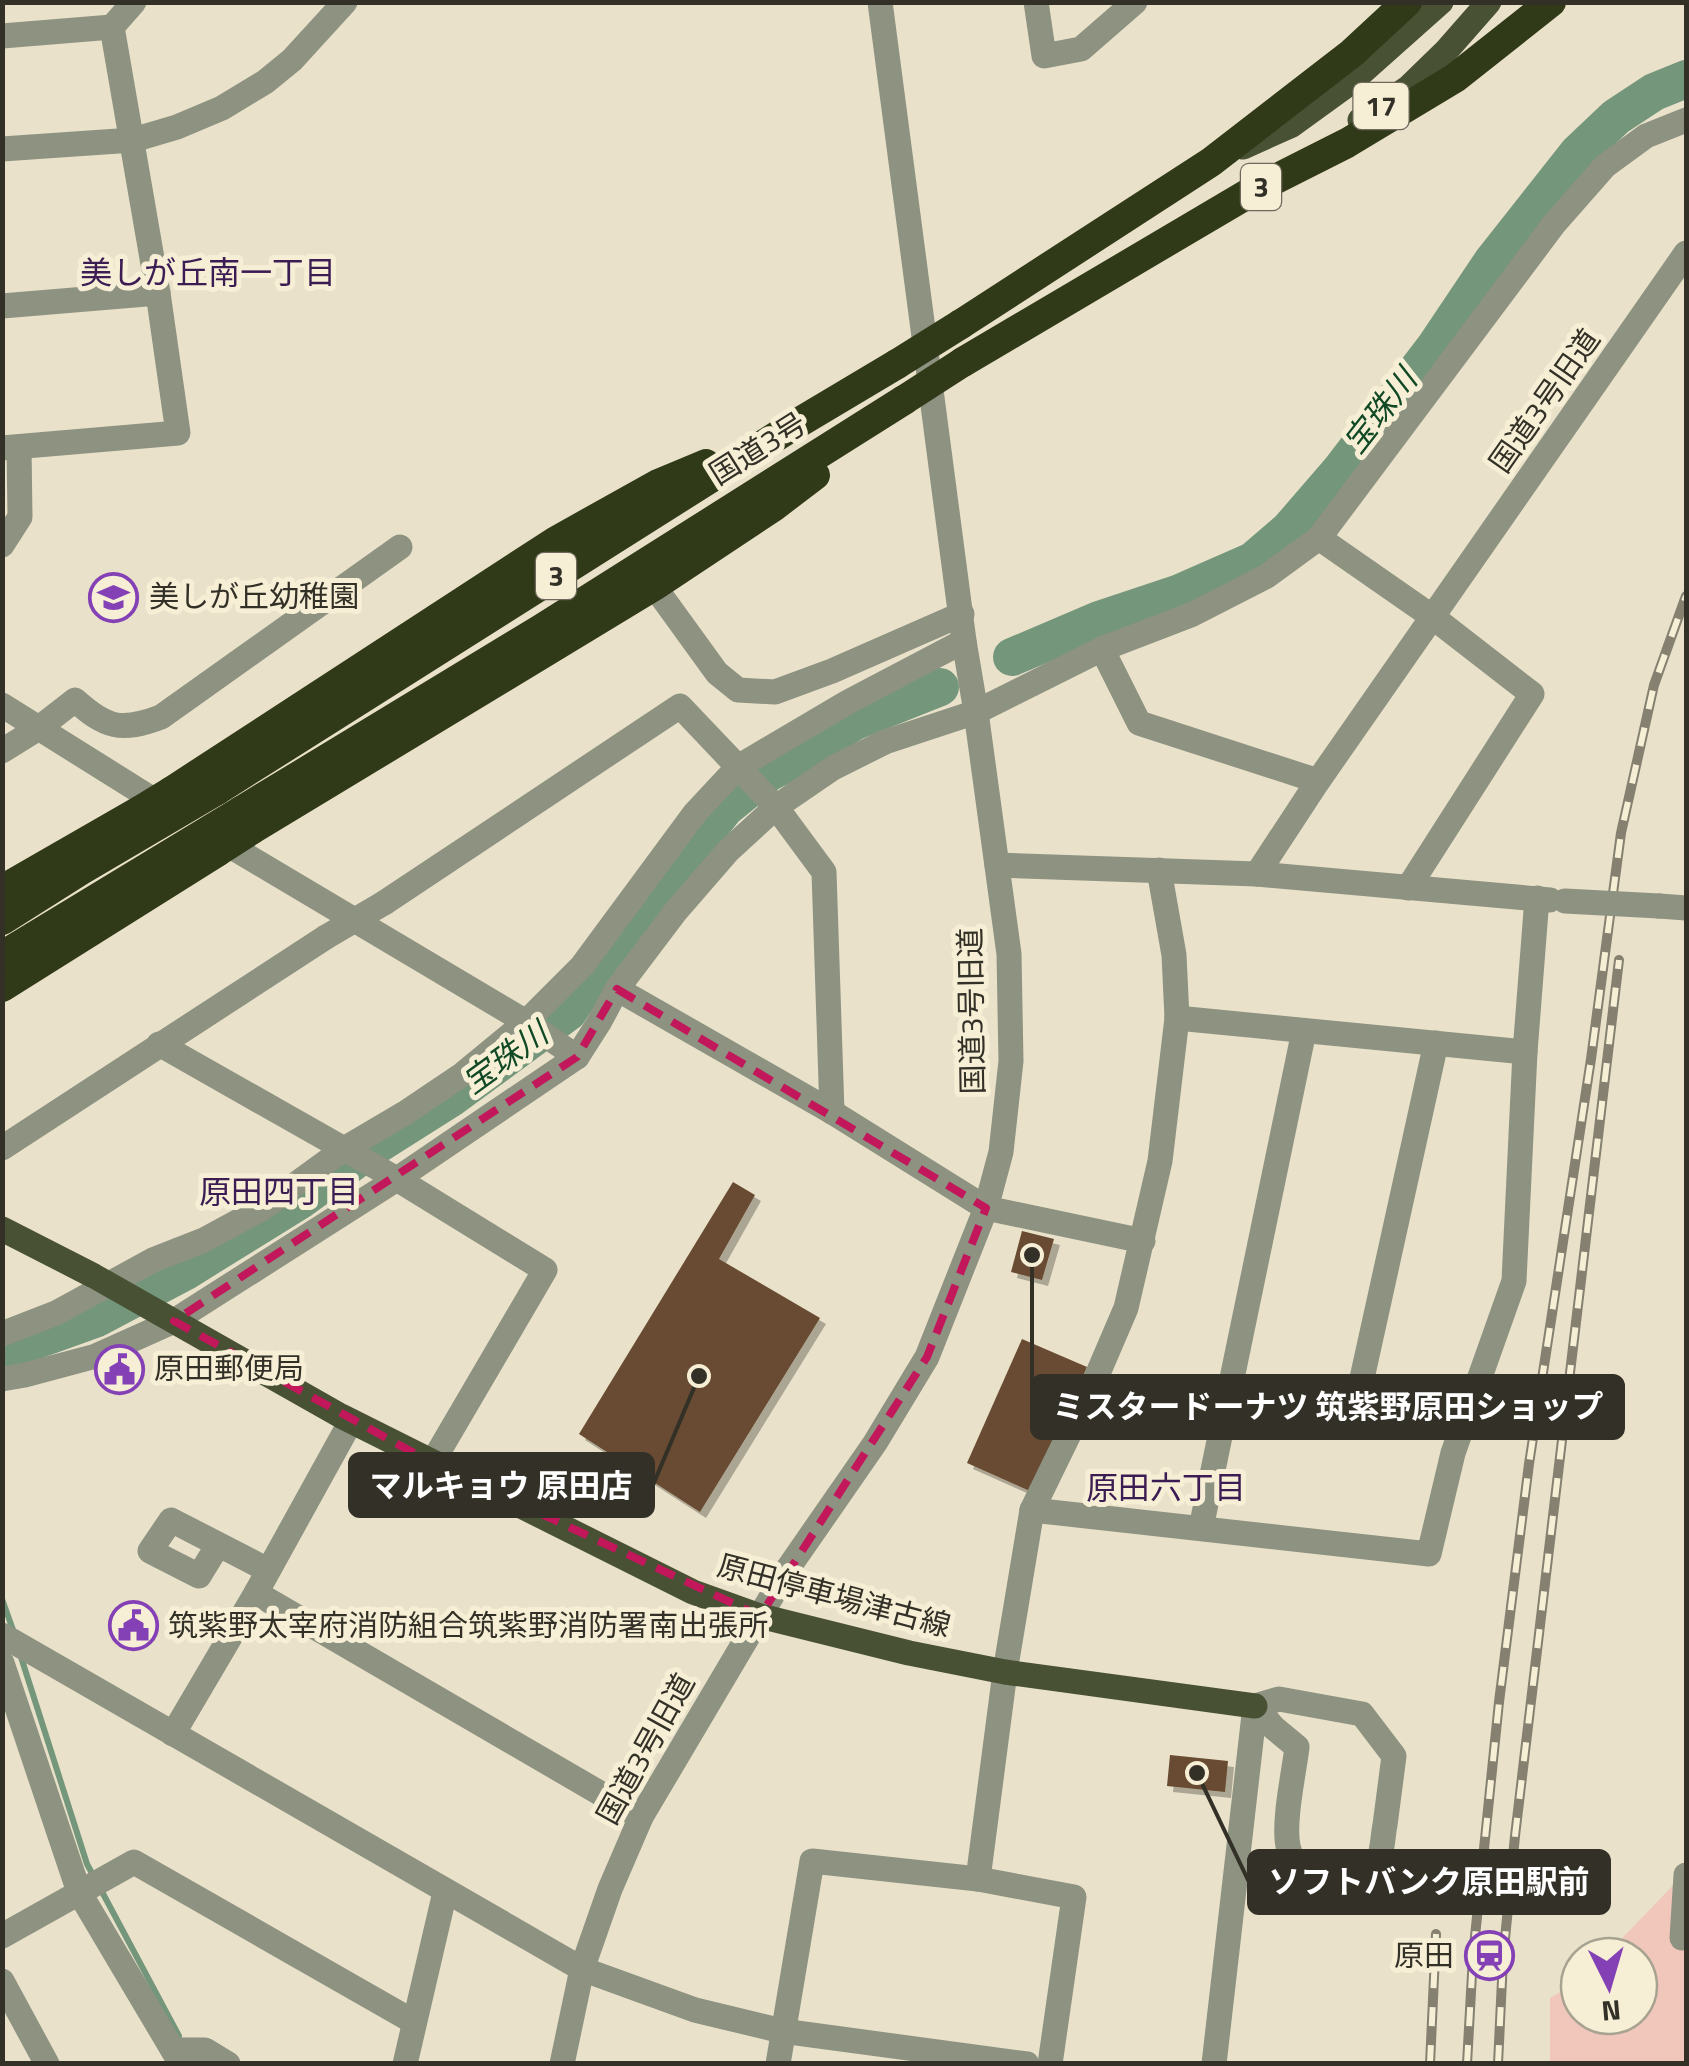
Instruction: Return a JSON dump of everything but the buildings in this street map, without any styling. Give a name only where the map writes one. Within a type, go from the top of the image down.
[{"type":"highway","name":"国道3号","points":[[2,920],[218,790],[961,324],[1211,162],[1352,53],[1407,2]]},
{"type":"highway","name":"国道3号","points":[[2,956],[246,820],[963,362],[1256,189],[1347,144],[1455,78],[1551,2]]},
{"type":"highway","points":[[2,987],[217,852],[246,820],[654,586],[844,454],[868,421]]},
{"type":"highway","points":[[2,890],[172,791],[556,541],[658,484],[788,429]]},
{"type":"main road","name":"17","points":[[1211,162],[1292,124],[1350,83],[1441,2]]},
{"type":"main road","name":"17","points":[[1256,189],[1409,87],[1489,2]]},
{"type":"main road","name":"原田停車場津古線","points":[[2,1229],[109,1284],[352,1421],[693,1592],[760,1616],[909,1653],[1005,1672],[1255,1706]]},
{"type":"street","points":[[2,36],[112,28],[134,2]]},
{"type":"street","points":[[2,149],[132,140],[222,108],[292,60],[345,2]]},
{"type":"street","name":"国道3号旧道","points":[[562,2064],[582,1969],[641,1817],[790,1567],[927,1357],[986,1208],[1001,1152],[1010,1061],[1009,954],[880,2]]},
{"type":"street","points":[[1036,2],[1044,56],[1081,49],[1136,2]]},
{"type":"street","points":[[2,545],[20,517],[11,448],[178,433],[112,28]]},
{"type":"street","points":[[2,1378],[96,1356],[174,1321],[397,1179],[576,1057],[618,989],[676,911],[728,852],[776,807],[833,768],[885,742],[976,712],[1102,650],[1193,614],[1267,576],[1319,538],[1554,224],[1605,166],[1646,136],[1686,120]]},
{"type":"street","name":"国道3号旧道","points":[[1257,874],[1686,253]]},
{"type":"street","points":[[2,306],[158,292]]},
{"type":"street","points":[[1319,538],[1434,618],[1532,694],[1408,888]]},
{"type":"street","points":[[2,751],[74,700],[95,718],[116,725],[136,726],[161,717],[400,547]]},
{"type":"street","points":[[654,586],[717,673],[738,690],[775,692],[962,614]]},
{"type":"street","points":[[2,1334],[56,1313],[153,1260],[204,1240],[263,1208],[344,1149],[463,1074],[526,1022],[582,966],[695,813],[738,767],[848,702],[964,641]]},
{"type":"street","points":[[1102,650],[1139,722],[1318,781]]},
{"type":"street","points":[[2,705],[132,788],[526,1022],[576,1057]]},
{"type":"street","points":[[2,1148],[680,706],[776,807],[824,872],[832,1112]]},
{"type":"street","points":[[997,865],[1257,874],[1686,908]]},
{"type":"street","points":[[978,1879],[1005,1672],[1032,1510],[1126,1308],[1160,1161],[1177,1018],[1174,955],[1158,870]]},
{"type":"street","points":[[1032,1510],[1429,1554],[1453,1453],[1514,1281],[1537,898]]},
{"type":"street","points":[[618,989],[832,1112],[986,1208],[1142,1241]]},
{"type":"street","points":[[1177,1018],[1525,1052]]},
{"type":"street","points":[[1202,1528],[1304,1030]]},
{"type":"street","points":[[1230,1391],[1355,1410],[1436,1043]]},
{"type":"street","points":[[159,1044],[397,1179],[545,1270],[432,1463]]},
{"type":"street","points":[[172,1734],[352,1421]]},
{"type":"street","points":[[218,1546],[262,1581],[641,1817]]},
{"type":"street","points":[[2,1635],[582,1969],[695,2010],[782,2031],[1027,2064]]},
{"type":"street","points":[[2,1663],[79,1892],[178,2057],[206,2050],[228,2064]]},
{"type":"street","points":[[1255,1706],[1279,1699],[1362,1714],[1394,1756],[1380,1856],[1369,1873],[1347,1883],[1316,1880],[1297,1868],[1288,1847],[1297,1747],[1315,1720],[1337,1710]]},
{"type":"street","points":[[1255,1706],[1297,1747]]},
{"type":"street","points":[[1214,2064],[1255,1706]]},
{"type":"street","points":[[778,2064],[812,1861],[978,1879],[1074,1896],[1050,2064]]},
{"type":"street","points":[[2,1936],[134,1862],[414,2022]]},
{"type":"street","points":[[1682,1938],[1686,1875]]},
{"type":"street","points":[[405,2064],[445,1892]]},
{"type":"street","points":[[2,1980],[47,2064]]},
{"type":"highlighted area","points":[[617,989],[986,1208],[927,1357],[760,1616],[432,1463],[174,1321],[577,1057]]},
{"type":"shaded area","points":[[1686,1872],[1686,2063],[1550,2063],[1550,1998],[1559,1993],[1559,2036],[1659,2036],[1659,1936],[1624,1936]]},
{"type":"waterway","name":"宝珠川","points":[[1012,657],[1253,561],[1289,530],[1340,471],[1435,347],[1492,262],[1578,153],[1616,117],[1654,92],[1686,79]]},
{"type":"waterway","name":"宝珠川","points":[[2,1349],[97,1318],[184,1272],[300,1200],[451,1098],[568,1012],[604,959],[725,808],[768,773],[855,721],[940,687]]},
{"type":"waterway","points":[[2,1599],[13,1630]]},
{"type":"waterway","points":[[21,1657],[94,1877]]},
{"type":"waterway","points":[[100,1888],[179,2036]]},
{"type":"railway","points":[[1467,2064],[1473,1956],[1499,1702],[1529,1464],[1621,833],[1654,685],[1686,596]]},
{"type":"railway","points":[[1498,2064],[1515,1836],[1619,960]]},
{"type":"railway","points":[[1430,2064],[1436,1934]]},
{"type":"place","name":"美しが丘幼稚園","points":[[114,597]]},
{"type":"place","name":"ミスタードーナツ 筑紫野原田ショップ","points":[[1032,1255]]},
{"type":"place","name":"原田郵便局","points":[[119,1369]]},
{"type":"place","name":"マルキョウ 原田店","points":[[699,1376]]},
{"type":"place","name":"筑紫野太宰府消防組合筑紫野消防署南出張所","points":[[133,1626]]},
{"type":"place","name":"ソフトバンク原田駅前","points":[[1197,1773]]},
{"type":"place","name":"原田","points":[[1489,1956]]},
{"type":"district","name":"美しが丘南一丁目","points":[[208,273]]},
{"type":"district","name":"原田四丁目","points":[[279,1192]]},
{"type":"district","name":"原田六丁目","points":[[1166,1488]]}]
